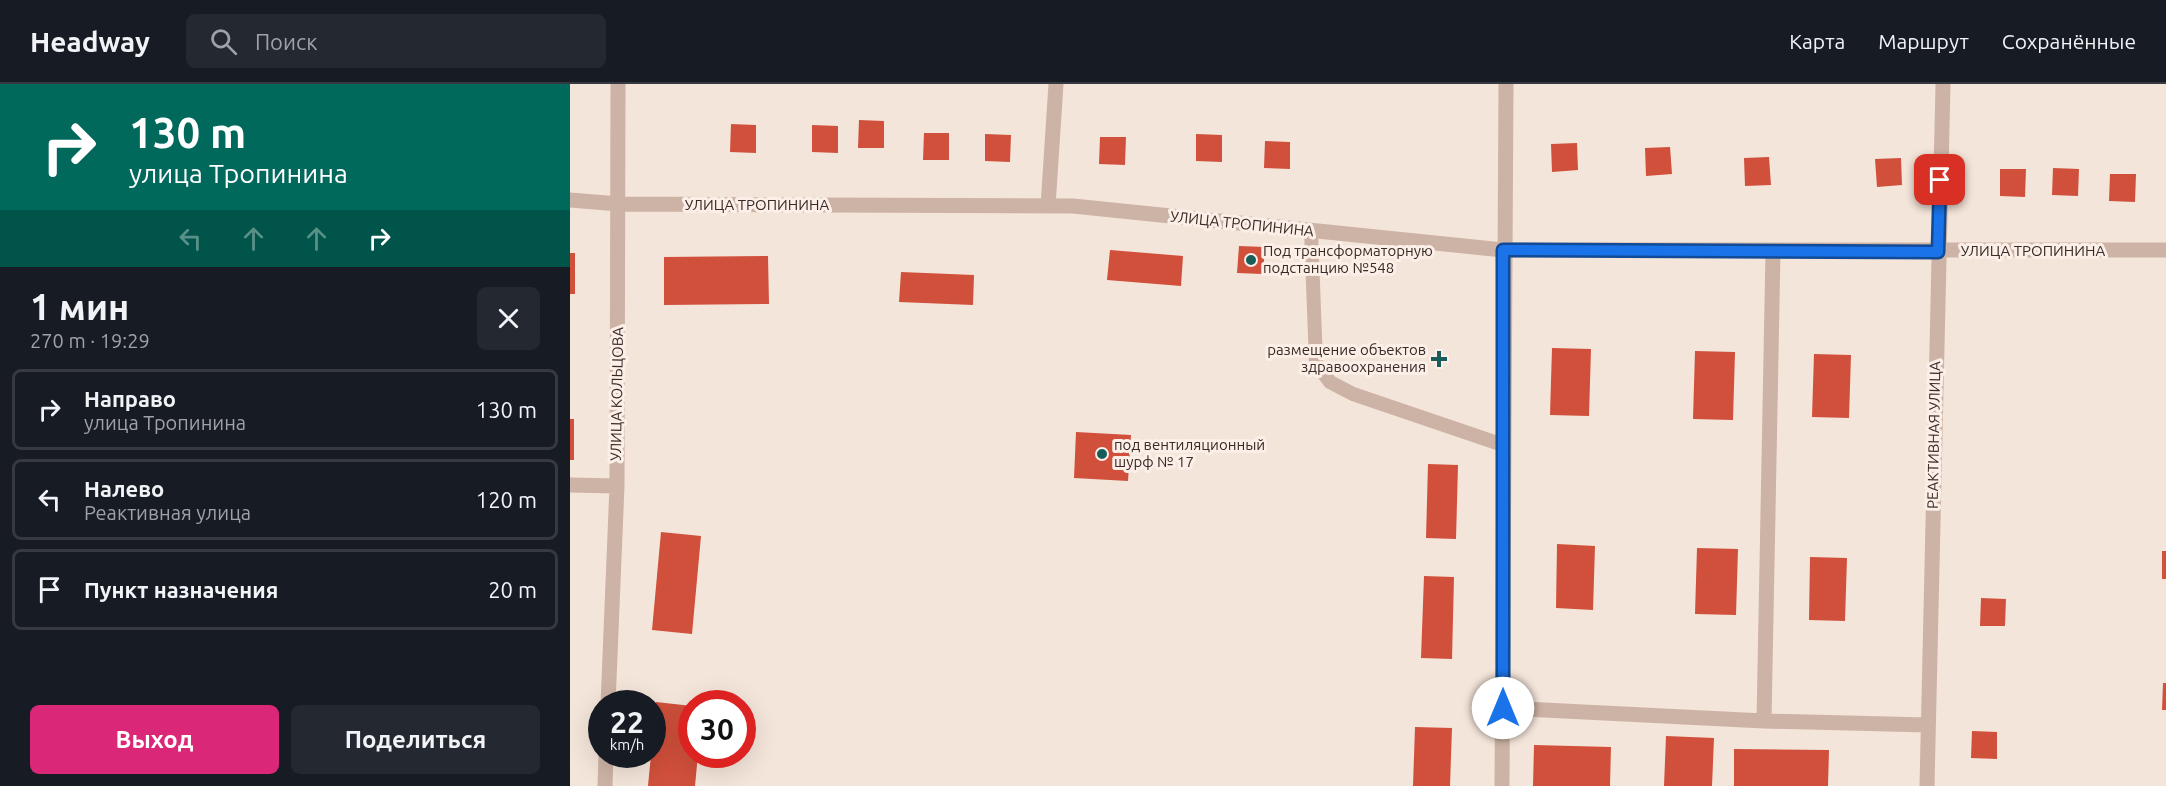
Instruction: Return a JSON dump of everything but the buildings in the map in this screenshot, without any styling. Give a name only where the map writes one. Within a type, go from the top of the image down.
[{"type":"street","name":"УЛИЦА КОЛЬЦОВА","points":[[609,690],[617,486],[618,84]]},
{"type":"street","points":[[1048,206],[1056,84]]},
{"type":"street","points":[[1502,786],[1503,250],[1506,84]]},
{"type":"street","name":"РЕАКТИВНАЯ УЛИЦА","points":[[1927,786],[1943,84]]},
{"type":"street","name":"УЛИЦА ТРОПИНИНА","points":[[570,200],[619,204],[1048,206],[1503,250],[1938,252],[2166,250]]},
{"type":"street","points":[[1764,721],[1773,251]]},
{"type":"street","points":[[570,485],[617,486]]},
{"type":"street","points":[[1503,708],[1764,721],[1928,725]]},
{"type":"street","points":[[605,786],[606,768]]},
{"type":"lane","points":[[1311,230],[1316,363],[1330,382],[1353,394],[1503,445]]},
{"type":"place","name":"Под трансформаторную подстанцию №548","points":[[1251,260]]},
{"type":"place","name":"размещение объектов здравоохранения","points":[[1439,359]]},
{"type":"place","name":"под вентиляционный шурф № 17","points":[[1102,454]]},
{"type":"route","points":[[1503,708],[1503,250],[1938,252],[1940,180]]}]
